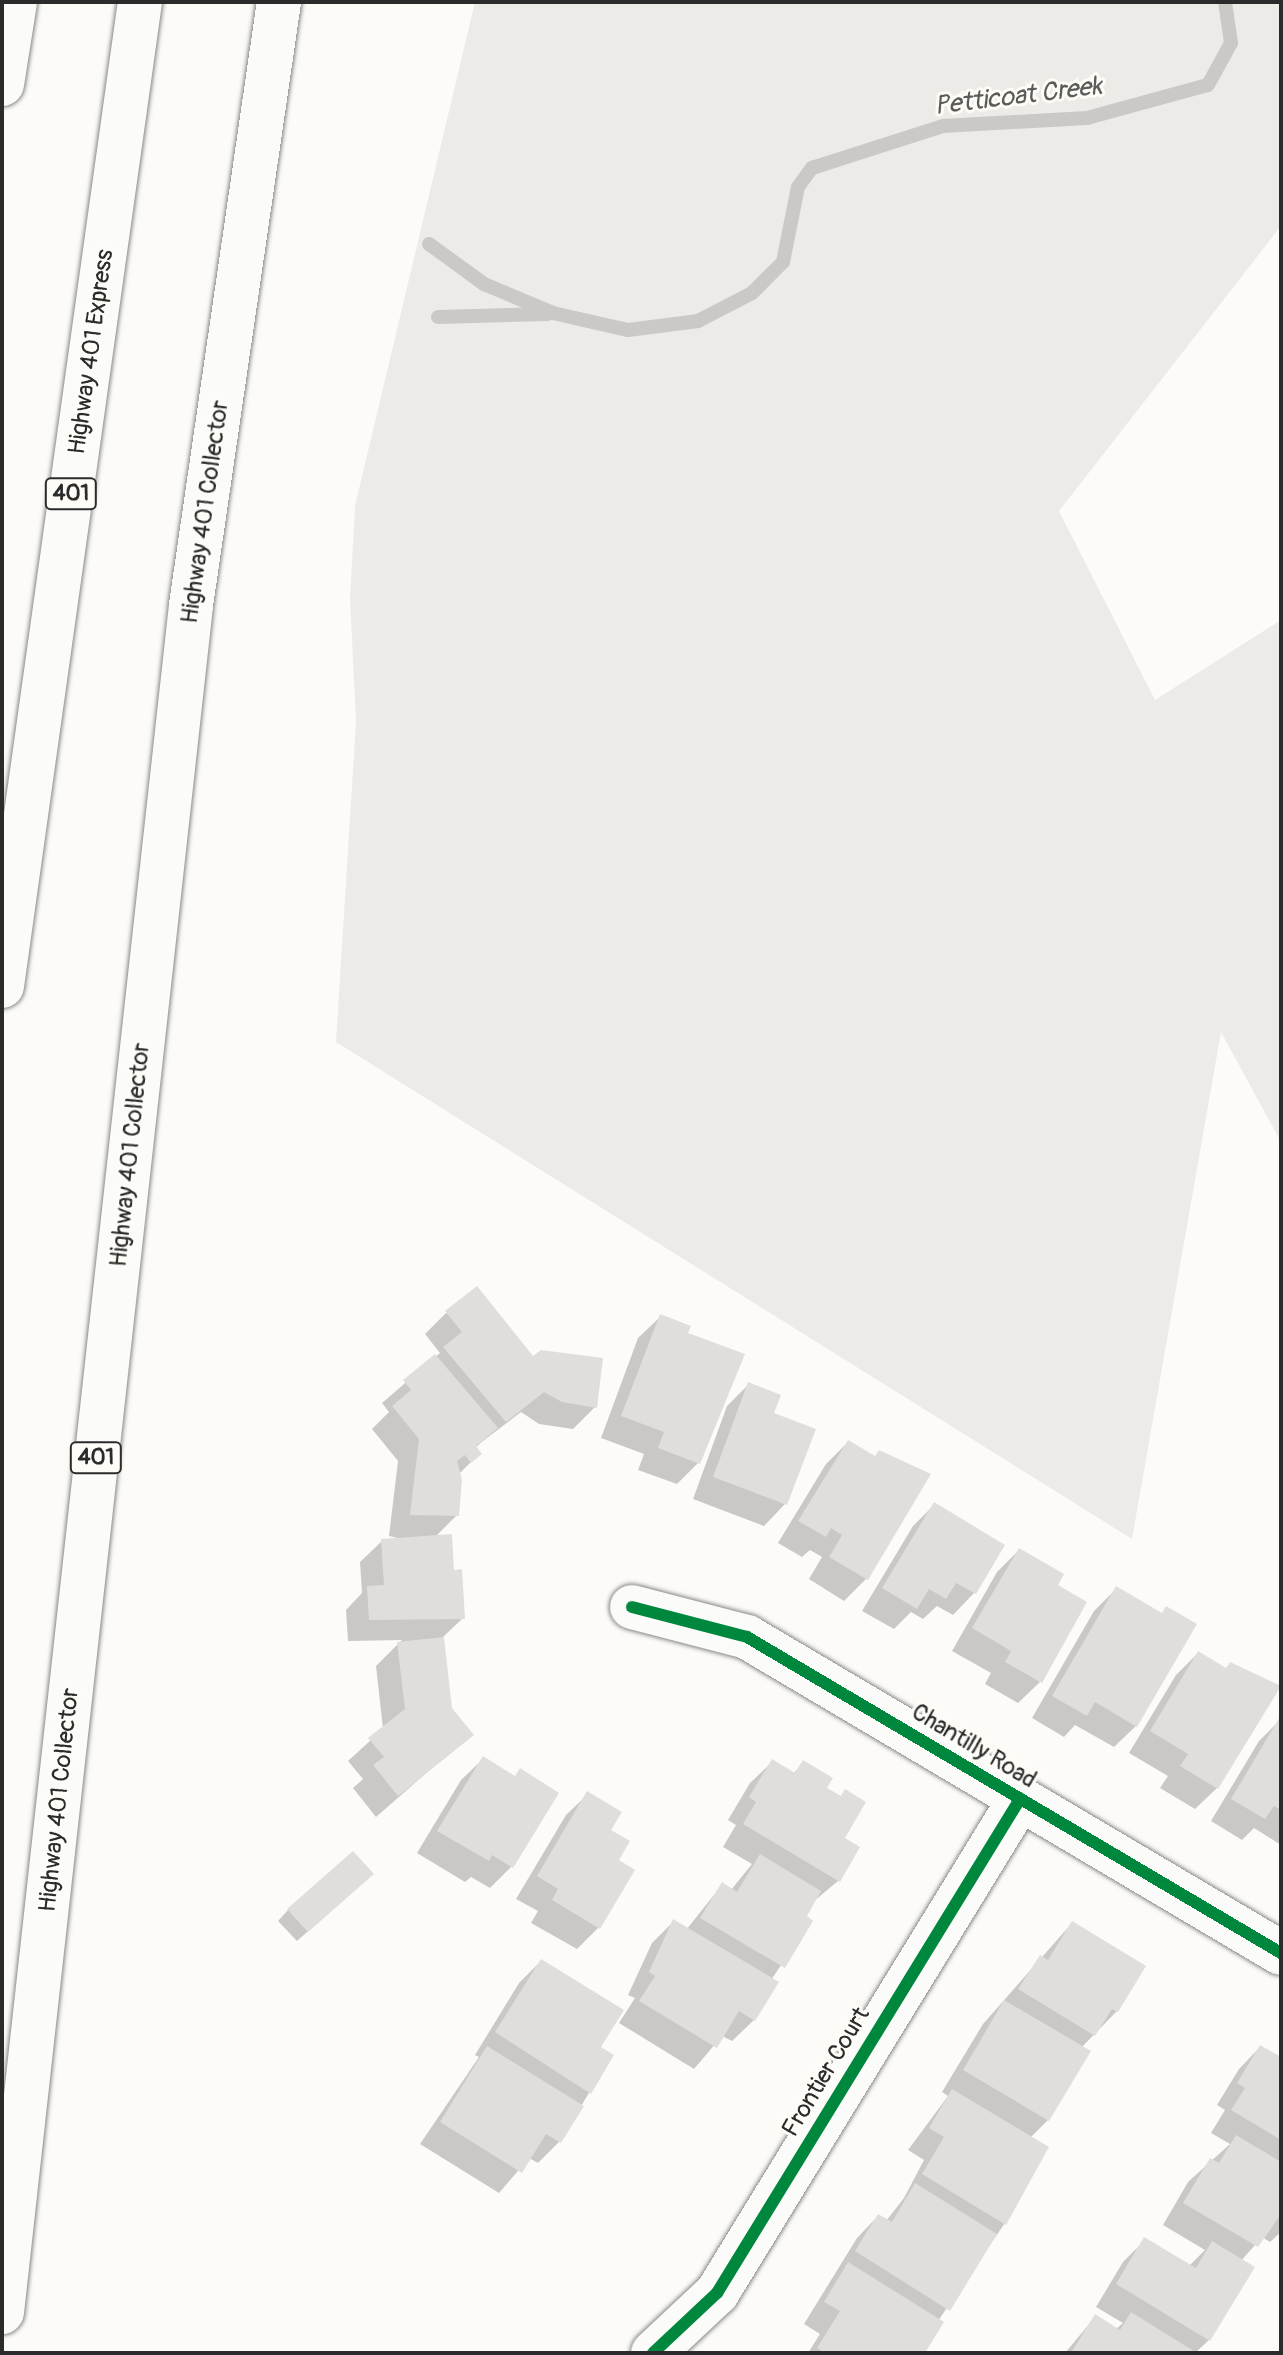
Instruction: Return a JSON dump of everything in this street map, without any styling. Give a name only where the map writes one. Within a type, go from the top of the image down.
[{"type":"main road","points":[[2,84],[15,2]]},
{"type":"main road","name":"Highway 401 Express","points":[[2,986],[140,2]]},
{"type":"main road","name":"Highway 401 Collector","points":[[2,2312],[191,605],[279,2]]},
{"type":"main road","name":"Chantilly Road","points":[[632,1607],[747,1637],[1281,1953]]},
{"type":"main road","name":"Frontier Court","points":[[653,2353],[717,2293],[1020,1799]]},
{"type":"shaded area","points":[[475,2],[1281,2],[1281,226],[1059,511],[1155,700],[1281,620],[1281,1142],[1221,1032],[1132,1539],[336,1042],[356,722],[350,598],[355,506]]},
{"type":"building","points":[[477,1286],[533,1356],[541,1350],[603,1358],[597,1408],[562,1402],[544,1392],[506,1422],[443,1347],[462,1332],[445,1311]]},
{"type":"building","points":[[660,1314],[691,1326],[688,1333],[745,1354],[700,1464],[658,1448],[664,1432],[621,1416]]},
{"type":"building","points":[[435,1354],[498,1428],[476,1446],[482,1454],[471,1463],[465,1455],[457,1461],[462,1480],[459,1516],[410,1515],[419,1439],[392,1406],[411,1390],[403,1380]]},
{"type":"building","points":[[748,1382],[781,1395],[774,1413],[816,1429],[787,1505],[713,1477]]},
{"type":"building","points":[[848,1440],[875,1456],[879,1450],[931,1474],[868,1580],[829,1557],[842,1535],[831,1528],[826,1537],[798,1521]]},
{"type":"building","points":[[934,1502],[1005,1545],[976,1594],[956,1583],[946,1599],[929,1589],[917,1609],[882,1588]]},
{"type":"building","points":[[452,1534],[454,1570],[462,1569],[465,1619],[369,1620],[367,1586],[384,1585],[381,1539]]},
{"type":"building","points":[[1019,1548],[1064,1574],[1058,1585],[1087,1602],[1042,1683],[1005,1662],[1011,1651],[972,1628]]},
{"type":"building","points":[[1116,1586],[1162,1613],[1166,1606],[1197,1624],[1137,1727],[1095,1702],[1087,1716],[1052,1696]]},
{"type":"building","points":[[444,1637],[452,1708],[474,1735],[398,1796],[373,1765],[384,1757],[368,1738],[405,1709],[397,1642]]},
{"type":"building","points":[[1198,1651],[1226,1668],[1230,1662],[1281,1686],[1218,1789],[1180,1766],[1188,1754],[1150,1731]]},
{"type":"building","points":[[1281,1715],[1281,1810],[1274,1806],[1265,1819],[1231,1799]]},
{"type":"building","points":[[483,1756],[515,1776],[520,1768],[559,1793],[513,1868],[492,1855],[489,1861],[437,1831]]},
{"type":"building","points":[[772,1759],[795,1773],[803,1760],[833,1778],[827,1788],[841,1796],[845,1789],[866,1802],[845,1838],[860,1847],[840,1882],[743,1824],[756,1802],[749,1797]]},
{"type":"building","points":[[587,1791],[622,1812],[611,1830],[630,1841],[619,1860],[635,1870],[600,1929],[552,1900],[558,1889],[537,1876]]},
{"type":"building","points":[[353,1851],[374,1874],[308,1932],[287,1909]]},
{"type":"building","points":[[760,1854],[821,1891],[807,1916],[813,1921],[785,1968],[700,1918],[722,1882],[737,1892]]},
{"type":"building","points":[[673,1919],[779,1982],[755,2021],[739,2011],[717,2048],[639,2001],[655,1976],[649,1972]]},
{"type":"building","points":[[1072,1921],[1146,1966],[1118,2012],[1112,2009],[1095,2036],[1018,1989],[1040,1955],[1048,1960]]},
{"type":"building","points":[[541,1959],[624,2010],[601,2047],[614,2055],[591,2094],[495,2032]]},
{"type":"building","points":[[1004,2000],[1091,2051],[1049,2121],[963,2070]]},
{"type":"building","points":[[1260,2045],[1281,2057],[1281,2140],[1231,2110],[1245,2088],[1237,2083]]},
{"type":"building","points":[[487,2046],[584,2106],[561,2143],[546,2134],[522,2173],[440,2122]]},
{"type":"building","points":[[952,2089],[1049,2147],[1006,2225],[922,2174],[944,2137],[929,2128]]},
{"type":"building","points":[[1236,2135],[1281,2162],[1281,2214],[1258,2247],[1183,2203],[1210,2158],[1219,2163]]},
{"type":"building","points":[[915,2183],[997,2234],[950,2311],[855,2251],[878,2214],[892,2222]]},
{"type":"building","points":[[1144,2237],[1196,2268],[1212,2241],[1255,2267],[1210,2341],[1116,2284]]},
{"type":"building","points":[[848,2262],[944,2322],[925,2353],[825,2353],[817,2348],[840,2311],[824,2302]]},
{"type":"building","points":[[1131,2312],[1197,2353],[1071,2353],[1095,2314],[1120,2330]]},
{"type":"waterway","name":"Petticoat Creek","points":[[429,244],[484,284],[553,313],[628,330],[698,321],[752,293],[783,262],[798,187],[812,168],[943,126],[1087,118],[1208,85],[1231,43],[1225,2]]},
{"type":"waterway","name":"Petticoat Creek","points":[[438,317],[548,314]]},
{"type":"cycle path","points":[[632,1607],[747,1637],[1281,1953]]},
{"type":"cycle path","points":[[653,2353],[717,2293],[1020,1799]]}]
